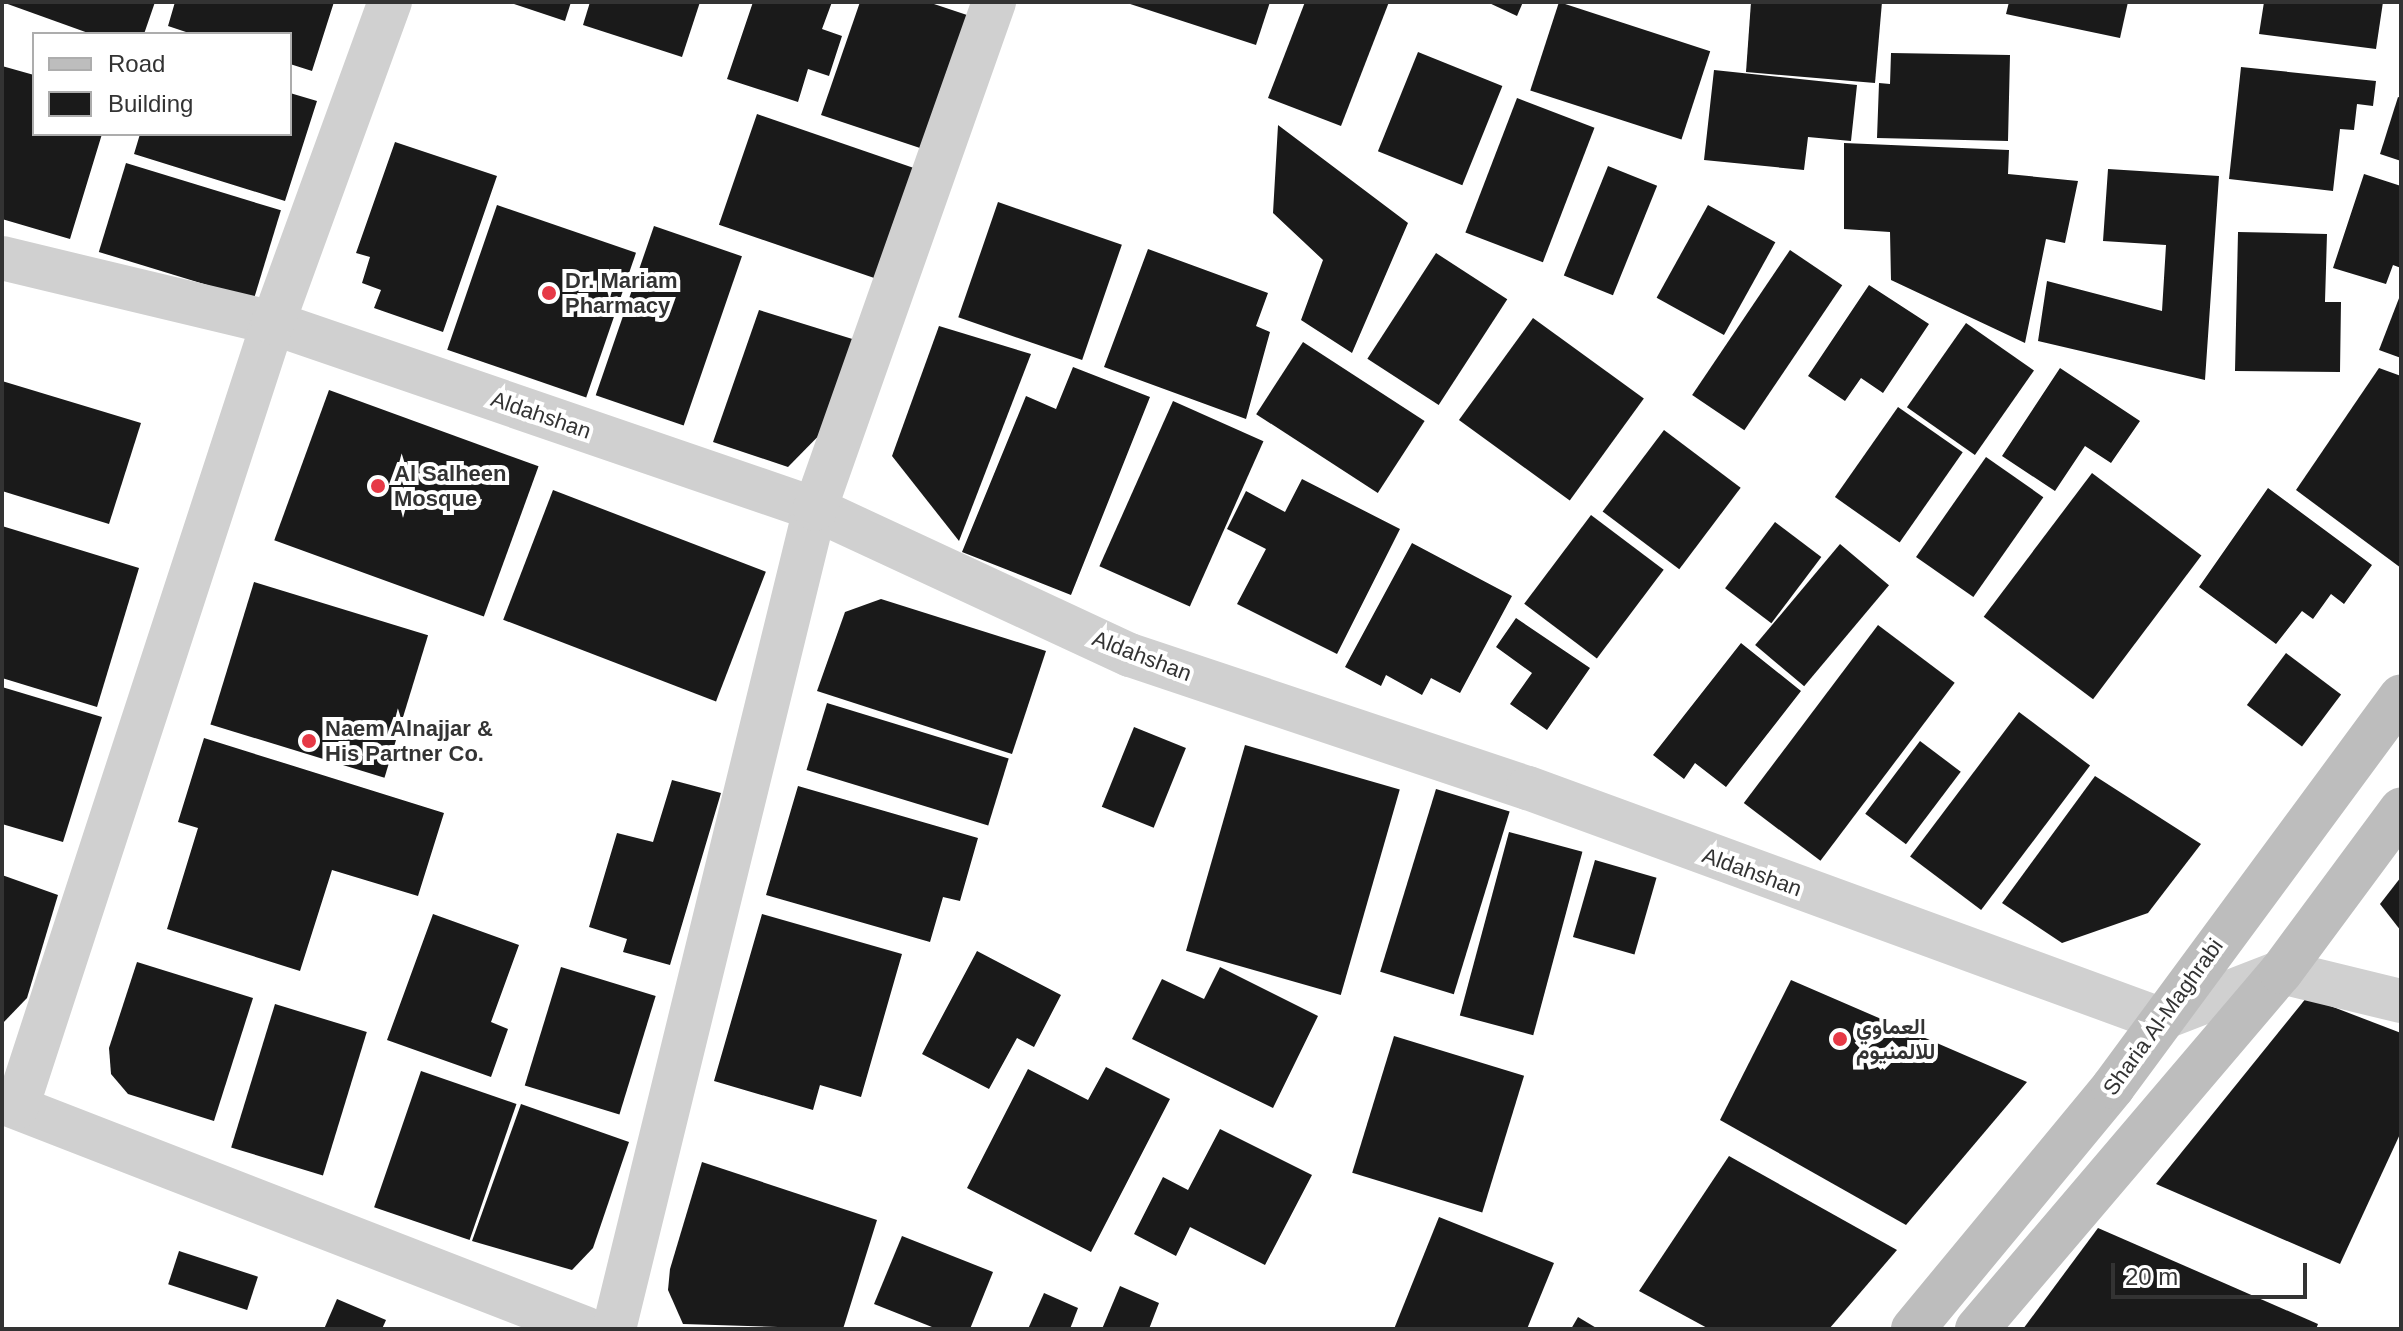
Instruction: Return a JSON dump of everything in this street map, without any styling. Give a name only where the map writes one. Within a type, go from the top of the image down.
[{"type":"main road","name":"Sharia Al-Maghrabi","points":[[1913,1329],[2160,1019],[2401,697]]},
{"type":"main road","points":[[1977,1329],[2281,972],[2401,810]]},
{"type":"street","points":[[390,2],[273,323],[10,1105],[587,1329]]},
{"type":"street","points":[[614,1329],[815,509],[994,2]]},
{"type":"street","name":"Aldahshan","points":[[2,258],[273,323],[815,509],[1130,655],[1528,788],[2160,1019]]},
{"type":"street","points":[[2160,1019],[2281,972],[2401,1001]]},
{"type":"building","points":[[2,2],[155,2],[145,32],[85,32]]},
{"type":"building","points":[[175,2],[334,2],[312,71],[292,65],[292,32],[186,32],[168,26]]},
{"type":"building","points":[[508,2],[571,2],[565,21]]},
{"type":"building","points":[[590,2],[700,2],[682,57],[583,25]]},
{"type":"building","points":[[753,2],[832,2],[822,29],[842,36],[829,76],[808,69],[798,102],[727,79]]},
{"type":"building","points":[[860,2],[928,2],[970,16],[923,149],[821,115]]},
{"type":"building","points":[[1124,2],[1270,2],[1256,45]]},
{"type":"building","points":[[1305,2],[1389,2],[1341,126],[1268,98]]},
{"type":"building","points":[[1487,2],[1523,2],[1517,16]]},
{"type":"building","points":[[1559,2],[1710,51],[1681,140],[1530,90]]},
{"type":"building","points":[[1751,2],[1882,2],[1875,83],[1746,72]]},
{"type":"building","points":[[2009,2],[2128,2],[2120,38],[2006,14]]},
{"type":"building","points":[[2264,2],[2383,2],[2376,49],[2259,34]]},
{"type":"building","points":[[1418,52],[1502,86],[1462,185],[1378,151]]},
{"type":"building","points":[[1891,53],[2010,55],[2008,141],[1877,138],[1879,83],[1890,84]]},
{"type":"building","points":[[2,66],[32,74],[32,136],[101,136],[70,239],[2,219]]},
{"type":"building","points":[[2241,67],[2376,81],[2373,106],[2357,104],[2354,130],[2340,129],[2333,191],[2229,179]]},
{"type":"building","points":[[1714,70],[1857,85],[1851,141],[1808,137],[1804,170],[1704,160]]},
{"type":"building","points":[[292,94],[317,101],[285,201],[134,154],[139,136],[292,136]]},
{"type":"building","points":[[2398,97],[2401,98],[2401,161],[2380,154]]},
{"type":"building","points":[[1517,98],[1594,128],[1543,262],[1465,232]]},
{"type":"building","points":[[757,114],[920,170],[882,281],[719,225]]},
{"type":"building","points":[[1278,125],[1408,223],[1352,353],[1301,320],[1323,260],[1273,213]]},
{"type":"building","points":[[395,142],[497,176],[443,332],[374,308],[381,290],[362,283],[370,257],[356,253]]},
{"type":"building","points":[[1844,143],[2009,150],[2008,174],[2078,181],[2065,243],[2046,239],[2025,343],[1891,280],[1890,232],[1844,229]]},
{"type":"building","points":[[126,163],[281,210],[254,299],[99,252]]},
{"type":"building","points":[[1608,166],[1657,186],[1613,295],[1564,275]]},
{"type":"building","points":[[2108,169],[2219,176],[2205,380],[2038,341],[2047,281],[2162,311],[2166,245],[2103,241]]},
{"type":"building","points":[[2364,174],[2401,186],[2401,268],[2393,265],[2386,284],[2333,268]]},
{"type":"building","points":[[998,202],[1122,245],[1082,360],[958,317]]},
{"type":"building","points":[[497,205],[636,253],[586,398],[447,350]]},
{"type":"building","points":[[1708,205],[1775,242],[1724,335],[1657,298]]},
{"type":"building","points":[[654,226],[742,256],[684,426],[596,395]]},
{"type":"building","points":[[2238,232],[2327,234],[2325,302],[2341,302],[2340,372],[2235,371]]},
{"type":"building","points":[[1148,249],[1268,293],[1256,326],[1270,332],[1246,419],[1104,367]]},
{"type":"building","points":[[1790,250],[1842,285],[1744,430],[1692,395]]},
{"type":"building","points":[[1436,253],[1507,299],[1439,405],[1367,359]]},
{"type":"building","points":[[1869,285],[1929,324],[1883,393],[1861,378],[1845,401],[1808,376]]},
{"type":"building","points":[[2401,293],[2401,358],[2379,350]]},
{"type":"building","points":[[759,310],[862,342],[842,412],[788,467],[713,442]]},
{"type":"building","points":[[1533,318],[1644,399],[1570,500],[1459,420]]},
{"type":"building","points":[[1966,323],[2034,371],[1975,455],[1907,407]]},
{"type":"building","points":[[939,326],[1031,354],[959,541],[892,456]]},
{"type":"building","points":[[1303,342],[1425,421],[1378,493],[1256,414]]},
{"type":"building","points":[[1073,367],[1150,397],[1071,595],[962,552],[1026,396],[1056,409]]},
{"type":"building","points":[[2060,368],[2140,421],[2111,463],[2085,446],[2055,491],[2002,456]]},
{"type":"building","points":[[2379,368],[2401,376],[2401,568],[2296,490]]},
{"type":"building","points":[[2,381],[141,423],[109,524],[2,491]]},
{"type":"building","points":[[329,390],[539,466],[484,617],[274,540]]},
{"type":"building","points":[[1173,401],[1263,441],[1190,607],[1099,566]]},
{"type":"building","points":[[1898,407],[1963,452],[1900,542],[1835,497]]},
{"type":"building","points":[[1664,430],[1741,488],[1679,569],[1603,511]]},
{"type":"building","points":[[1986,457],[2043,497],[1973,597],[1916,557]]},
{"type":"building","points":[[2092,473],[2201,555],[2093,699],[1984,617]]},
{"type":"building","points":[[1302,479],[1400,529],[1337,654],[1237,604],[1266,549],[1227,529],[1246,491],[1285,512]]},
{"type":"building","points":[[2268,488],[2372,565],[2344,604],[2331,594],[2313,619],[2302,611],[2276,644],[2199,587]]},
{"type":"building","points":[[553,490],[766,572],[716,701],[503,620]]},
{"type":"building","points":[[1591,515],[1664,570],[1597,658],[1524,604]]},
{"type":"building","points":[[1775,522],[1821,557],[1771,623],[1725,588]]},
{"type":"building","points":[[2,526],[139,568],[97,707],[2,678]]},
{"type":"building","points":[[1412,543],[1512,596],[1460,693],[1431,678],[1422,695],[1386,675],[1381,686],[1345,667]]},
{"type":"building","points":[[1840,544],[1889,585],[1804,686],[1755,645]]},
{"type":"building","points":[[254,582],[428,635],[384,778],[210,724]]},
{"type":"building","points":[[881,599],[1046,651],[1012,754],[817,691],[845,612]]},
{"type":"building","points":[[1516,618],[1590,668],[1547,730],[1510,704],[1532,673],[1496,647]]},
{"type":"building","points":[[1878,625],[1955,683],[1820,861],[1744,803]]},
{"type":"building","points":[[1741,643],[1801,691],[1726,787],[1695,763],[1684,779],[1653,755]]},
{"type":"building","points":[[2286,653],[2341,695],[2302,746],[2247,705]]},
{"type":"building","points":[[2,687],[102,717],[63,842],[2,824]]},
{"type":"building","points":[[827,703],[1009,759],[988,825],[807,770]]},
{"type":"building","points":[[2019,712],[2090,766],[1981,910],[1910,857]]},
{"type":"building","points":[[1134,727],[1186,748],[1154,828],[1102,807]]},
{"type":"building","points":[[204,738],[444,813],[418,896],[332,870],[300,971],[167,929],[198,828],[178,822]]},
{"type":"building","points":[[1920,741],[1961,772],[1906,844],[1865,814]]},
{"type":"building","points":[[1245,745],[1400,789],[1341,995],[1186,951]]},
{"type":"building","points":[[2095,776],[2201,844],[2148,913],[2062,943],[2002,903]]},
{"type":"building","points":[[672,780],[721,793],[670,965],[623,952],[627,939],[589,927],[617,833],[653,842]]},
{"type":"building","points":[[798,786],[978,838],[960,901],[943,897],[930,942],[766,895]]},
{"type":"building","points":[[1436,789],[1510,812],[1454,994],[1380,972]]},
{"type":"building","points":[[1509,832],[1582,852],[1533,1035],[1460,1016]]},
{"type":"building","points":[[1595,860],[1657,878],[1634,955],[1573,937]]},
{"type":"building","points":[[2,875],[58,895],[27,998],[2,1024]]},
{"type":"building","points":[[2401,877],[2401,931],[2380,904]]},
{"type":"building","points":[[433,914],[519,945],[491,1022],[508,1029],[491,1077],[387,1040]]},
{"type":"building","points":[[762,914],[902,954],[861,1097],[820,1085],[813,1110],[714,1081]]},
{"type":"building","points":[[977,951],[1061,995],[1034,1047],[1017,1038],[989,1089],[922,1054]]},
{"type":"building","points":[[137,962],[253,998],[214,1121],[128,1094],[111,1074],[109,1048]]},
{"type":"building","points":[[561,967],[656,996],[619,1115],[525,1086]]},
{"type":"building","points":[[1220,967],[1318,1016],[1273,1108],[1132,1039],[1162,979],[1204,999]]},
{"type":"building","points":[[1791,980],[2027,1082],[1906,1225],[1720,1120]]},
{"type":"building","points":[[2307,997],[2401,1033],[2401,1132],[2340,1264],[2156,1184]]},
{"type":"building","points":[[275,1004],[367,1032],[323,1176],[231,1147]]},
{"type":"building","points":[[1394,1036],[1524,1076],[1482,1213],[1352,1173]]},
{"type":"building","points":[[1106,1067],[1170,1099],[1091,1252],[967,1188],[1028,1069],[1088,1100]]},
{"type":"building","points":[[421,1071],[516,1104],[470,1240],[374,1207]]},
{"type":"building","points":[[521,1104],[629,1142],[593,1248],[572,1270],[472,1241]]},
{"type":"building","points":[[1220,1129],[1312,1175],[1265,1265],[1190,1227],[1176,1256],[1134,1234],[1163,1177],[1188,1190]]},
{"type":"building","points":[[1729,1156],[1897,1250],[1829,1329],[1709,1329],[1639,1291]]},
{"type":"building","points":[[702,1162],[877,1220],[843,1329],[683,1324],[668,1290],[670,1269]]},
{"type":"building","points":[[1439,1217],[1554,1263],[1527,1329],[1394,1329]]},
{"type":"building","points":[[2098,1228],[2318,1324],[2316,1329],[2023,1329]]},
{"type":"building","points":[[902,1236],[993,1272],[970,1329],[937,1329],[874,1304]]},
{"type":"building","points":[[179,1251],[258,1277],[247,1310],[168,1284]]},
{"type":"building","points":[[1120,1286],[1159,1303],[1149,1329],[1102,1329]]},
{"type":"building","points":[[1044,1293],[1078,1308],[1070,1329],[1028,1329]]},
{"type":"building","points":[[337,1299],[386,1320],[382,1329],[324,1329]]},
{"type":"building","points":[[1578,1317],[1598,1329],[1571,1329]]},
{"type":"place","name":"Dr. Mariam Pharmacy","points":[[549,293]]},
{"type":"place","name":"Al Salheen Mosque","points":[[378,486]]},
{"type":"place","name":"Naem Alnajjar & His Partner Co.","points":[[309,741]]},
{"type":"place","name":"العماوي للالمنيوم","points":[[1840,1039]]}]
